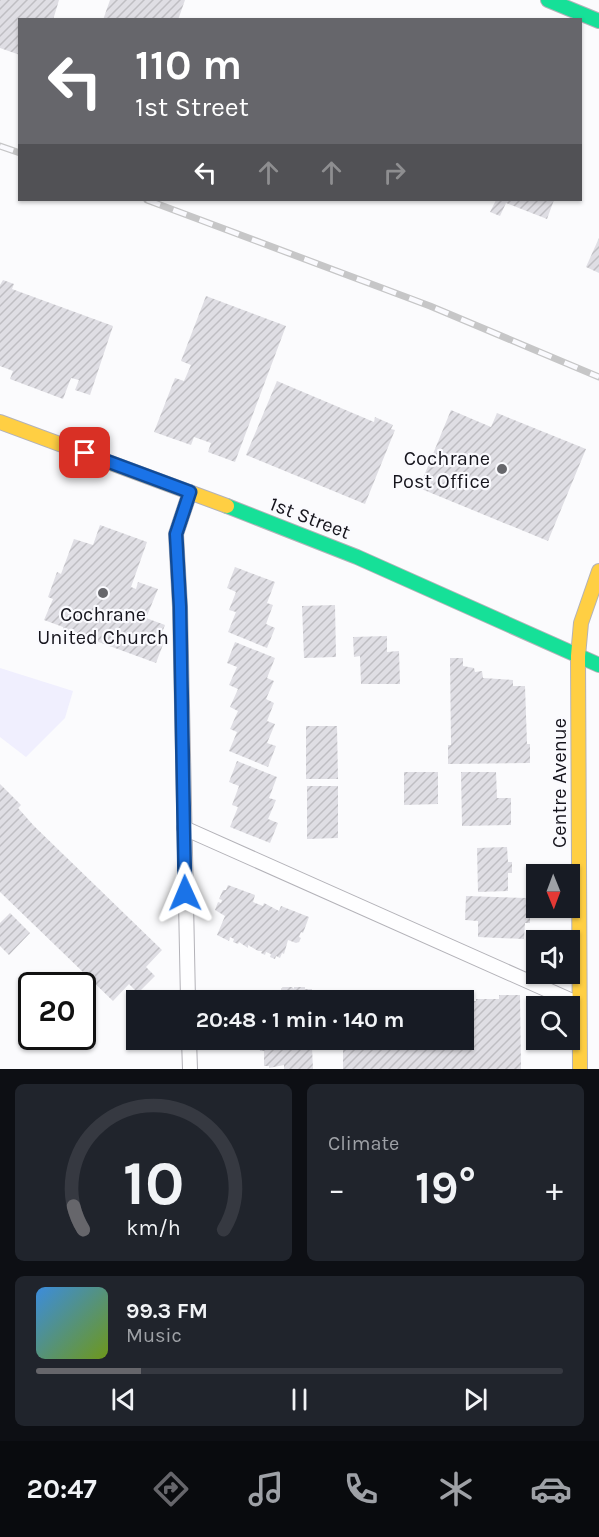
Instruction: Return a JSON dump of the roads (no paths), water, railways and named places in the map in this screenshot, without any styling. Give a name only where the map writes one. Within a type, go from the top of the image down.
[{"type":"street","points":[[548,0],[599,21]]},
{"type":"street","name":"1st Street","points":[[0,422],[357,557],[599,665]]},
{"type":"street","name":"Centre Avenue","points":[[579,996],[578,656],[581,623],[599,571]]},
{"type":"street","name":"Centre Avenue","points":[[580,1050],[580,1069]]},
{"type":"lane","points":[[188,990],[180,607],[176,534],[190,492]]},
{"type":"lane","points":[[184,828],[561,996]]},
{"type":"lane","points":[[189,1050],[190,1069]]},
{"type":"railway","points":[[0,146],[18,152]]},
{"type":"railway","points":[[150,201],[430,306],[599,377]]},
{"type":"place","name":"Cochrane Post Office","points":[[502,469]]},
{"type":"place","name":"Cochrane United Church","points":[[103,593]]}]
